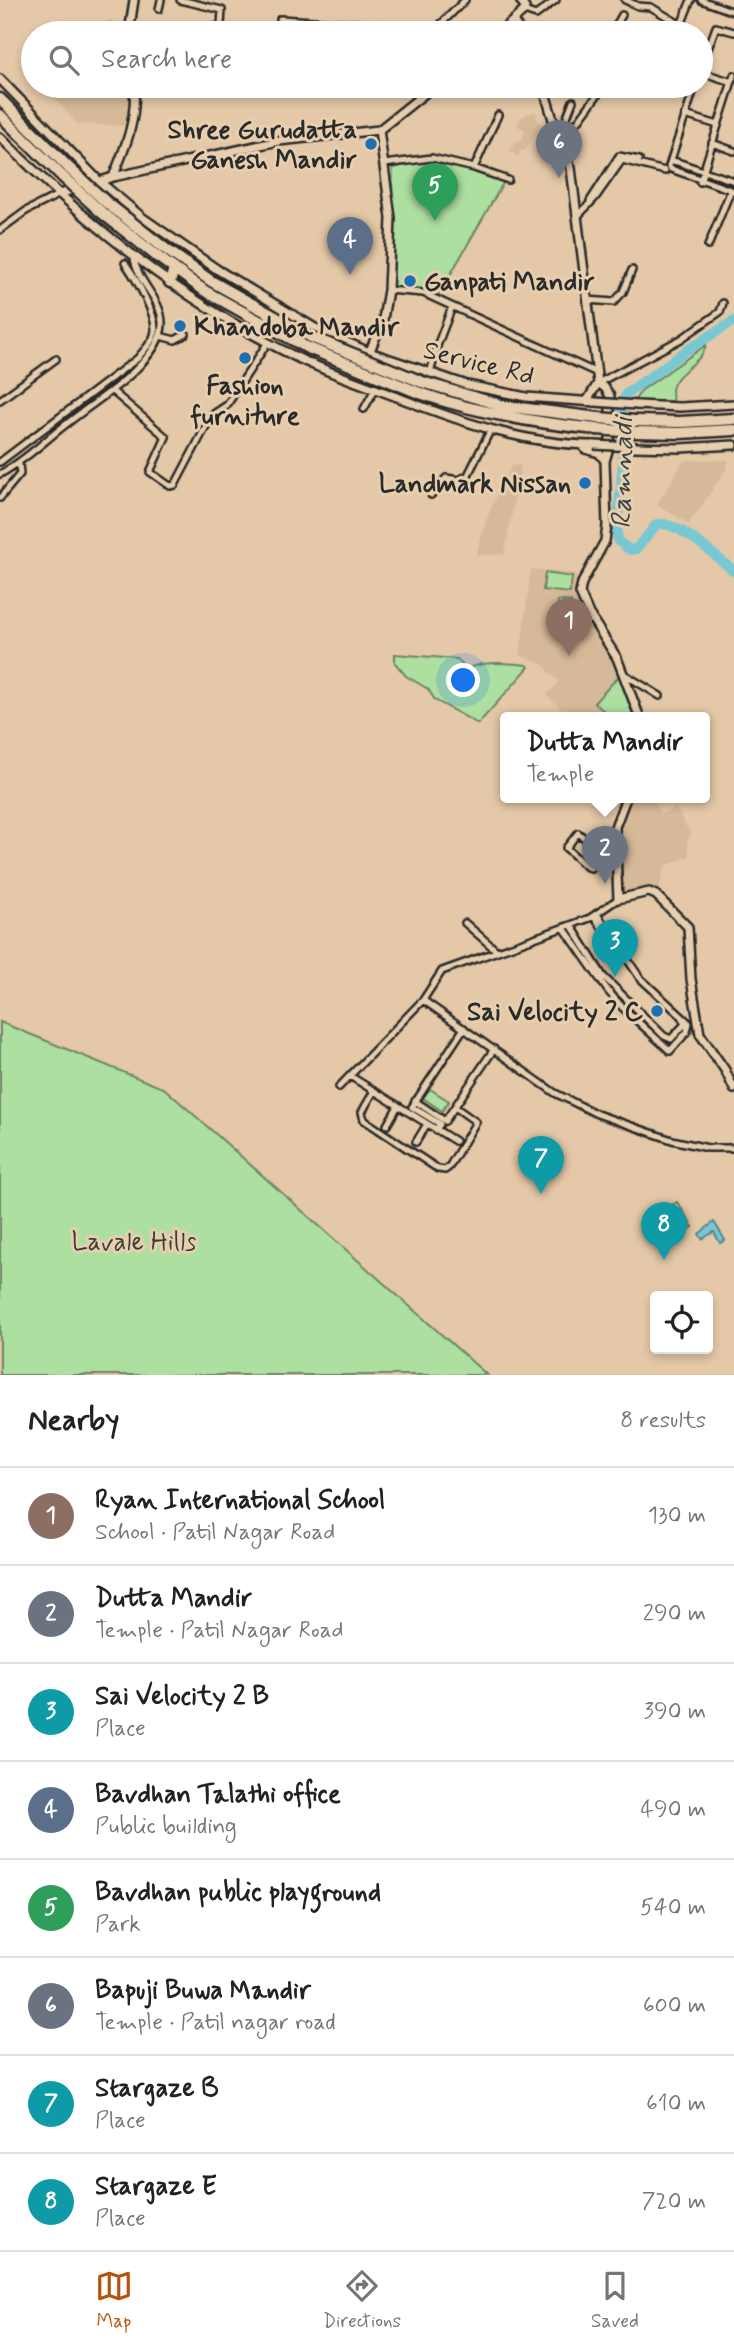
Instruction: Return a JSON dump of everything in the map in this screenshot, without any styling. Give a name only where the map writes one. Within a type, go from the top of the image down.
[{"type":"highway","points":[[0,99],[67,173]]},
{"type":"highway","points":[[0,115],[67,173],[107,203],[161,252],[174,269],[237,310],[309,342],[420,387],[514,408],[597,424],[636,426],[680,433],[734,430]]},
{"type":"highway","points":[[161,252],[309,342]]},
{"type":"highway","points":[[170,282],[174,269]]},
{"type":"highway","points":[[636,426],[734,419]]},
{"type":"street","points":[[130,21],[133,0]]},
{"type":"street","points":[[159,9],[161,0]]},
{"type":"street","points":[[180,0],[222,10],[221,21]]},
{"type":"street","points":[[444,21],[465,0]]},
{"type":"street","points":[[520,0],[524,11]]},
{"type":"street","points":[[524,11],[536,15],[556,0]]},
{"type":"street","points":[[625,0],[638,6],[651,7],[674,21]]},
{"type":"street","points":[[683,21],[691,0]]},
{"type":"street","points":[[701,0],[734,12]]},
{"type":"street","points":[[513,21],[524,11]]},
{"type":"street","points":[[619,21],[622,15]]},
{"type":"street","points":[[280,19],[313,21]]},
{"type":"street","points":[[713,36],[716,27],[734,32]]},
{"type":"street","points":[[700,180],[733,78],[713,73]]},
{"type":"street","name":"Service Rd","points":[[0,79],[99,181],[143,218],[218,270],[315,328],[369,352],[430,374],[506,395],[680,407],[734,404]]},
{"type":"street","points":[[113,177],[128,141],[136,106],[135,98]]},
{"type":"street","points":[[0,230],[26,211],[60,194],[113,177],[279,141],[379,130],[419,98]]},
{"type":"street","points":[[547,98],[558,137],[571,168],[598,383],[591,401]]},
{"type":"street","points":[[558,137],[579,120],[595,98]]},
{"type":"street","points":[[668,168],[691,98]]},
{"type":"street","points":[[558,137],[573,101]]},
{"type":"street","points":[[474,168],[498,115]]},
{"type":"street","points":[[685,115],[718,125]]},
{"type":"street","points":[[358,382],[383,319],[388,289],[391,218],[379,130]]},
{"type":"street","points":[[0,137],[127,252],[160,310],[162,323],[160,337],[140,365],[112,391],[32,450],[19,464],[0,473]]},
{"type":"street","points":[[712,143],[734,151]]},
{"type":"street","points":[[384,164],[432,158],[508,180]]},
{"type":"street","points":[[577,217],[622,158],[668,168],[703,171],[734,181]]},
{"type":"street","points":[[668,168],[733,190],[708,246]]},
{"type":"street","points":[[0,462],[138,358],[155,335],[153,314],[125,263],[127,252]]},
{"type":"street","points":[[125,263],[135,262],[300,359],[433,412],[491,429],[583,445],[680,448],[734,445]]},
{"type":"street","points":[[587,300],[614,302],[623,292],[632,270]]},
{"type":"street","points":[[388,289],[424,293],[597,373]]},
{"type":"street","points":[[598,383],[681,339],[720,312],[723,303]]},
{"type":"street","points":[[430,374],[452,307]]},
{"type":"street","points":[[160,337],[175,340],[186,334]]},
{"type":"street","points":[[112,391],[166,437],[150,472],[170,486],[175,485],[212,415],[228,405],[268,342]]},
{"type":"street","points":[[0,400],[56,359]]},
{"type":"street","points":[[598,383],[610,396],[610,444],[605,461],[607,526],[605,541],[582,583],[580,593],[589,614],[615,654],[638,712]]},
{"type":"street","points":[[364,409],[375,389]]},
{"type":"street","points":[[432,495],[446,478],[466,478],[491,429]]},
{"type":"street","points":[[583,445],[586,449],[599,453],[605,461]]},
{"type":"street","points":[[0,498],[20,474],[19,464]]},
{"type":"street","points":[[624,674],[660,696]]},
{"type":"street","points":[[618,899],[615,827],[624,803]]},
{"type":"street","points":[[597,847],[602,854],[589,868],[566,848],[578,833],[597,847],[615,848]]},
{"type":"street","points":[[339,1087],[423,1000],[442,971],[567,927],[595,915],[618,899],[649,892],[656,895],[688,927],[691,979],[700,1034],[725,1070],[734,1089]]},
{"type":"street","points":[[567,927],[615,999],[670,1051],[687,1032],[689,1023],[640,978],[595,915]]},
{"type":"street","points":[[567,927],[618,992],[664,1036],[671,1039],[685,1022],[636,976],[595,915]]},
{"type":"street","points":[[465,923],[497,951]]},
{"type":"street","points":[[423,1000],[555,1093],[597,1114],[672,1140],[708,1147],[734,1148]]},
{"type":"street","points":[[436,1130],[440,1124],[412,1107],[464,1028]]},
{"type":"street","points":[[415,1101],[445,1121],[494,1049]]},
{"type":"street","points":[[350,1076],[455,1141]]},
{"type":"street","points":[[374,1091],[362,1112],[364,1121],[438,1169],[445,1170],[449,1167],[476,1122],[455,1107]]},
{"type":"street","points":[[387,1125],[398,1106]]},
{"type":"street","points":[[416,1142],[427,1124]]},
{"type":"shaded area","points":[[55,98],[130,98],[129,126],[77,124]]},
{"type":"shaded area","points":[[534,112],[538,114],[536,117],[541,125],[525,151],[522,150],[518,156],[510,151],[517,140],[520,142],[526,131],[517,125],[523,116]]},
{"type":"shaded area","points":[[684,460],[728,460],[727,468],[689,524],[657,505]]},
{"type":"shaded area","points":[[521,465],[504,555],[476,555],[499,490],[512,466]]},
{"type":"shaded area","points":[[531,569],[576,574],[575,592],[608,645],[636,712],[564,712],[547,695],[559,682],[542,664],[520,655]]},
{"type":"shaded area","points":[[626,803],[656,803],[661,814],[676,808],[691,835],[687,840],[689,856],[665,866],[658,891],[645,889],[621,893],[617,848],[619,823]]},
{"type":"green space","points":[[419,162],[445,162],[506,178],[438,296],[388,290],[393,168]]},
{"type":"green space","points":[[706,345],[704,352],[674,383],[672,401],[634,401],[642,390]]},
{"type":"green space","points":[[545,573],[572,577],[570,593],[543,590]]},
{"type":"green space","points":[[558,601],[571,602],[569,626],[556,625]]},
{"type":"green space","points":[[395,654],[457,659],[465,668],[467,681],[472,680],[471,667],[478,665],[506,663],[529,667],[478,724],[435,700],[428,689],[406,676],[395,663]]},
{"type":"green space","points":[[619,676],[632,712],[605,712],[594,703]]},
{"type":"green space","name":"Lavale Hills","points":[[0,1022],[165,1089],[487,1375],[0,1375]]},
{"type":"green space","points":[[430,1089],[449,1101],[442,1111],[423,1098]]},
{"type":"green space","points":[[677,1202],[693,1227],[678,1237],[662,1212]]},
{"type":"water","points":[[714,1222],[725,1240],[720,1243],[714,1232],[702,1239],[699,1234]]},
{"type":"waterway","name":"Ramnadi","points":[[734,321],[687,350],[626,394],[621,408],[623,462],[617,531],[618,541],[630,550],[636,549],[657,524],[676,528],[734,571]]},
{"type":"place","name":"Shree Gurudatta Ganesh Mandir","points":[[371,144]]},
{"type":"place","name":"Bapuji Buwa Mandir","points":[[559,178]]},
{"type":"place","name":"Bavdhan public playground","points":[[435,221]]},
{"type":"place","name":"Bavdhan Talathi office","points":[[350,275]]},
{"type":"place","name":"Ganpati Mandir","points":[[410,281]]},
{"type":"place","name":"Khandoba Mandir","points":[[180,326]]},
{"type":"place","name":"Fashion furniture","points":[[245,358]]},
{"type":"place","name":"Landmark Nissan","points":[[585,483]]},
{"type":"place","name":"Ryan International School","points":[[569,656]]},
{"type":"place","name":"Dutta Mandir","points":[[605,884]]},
{"type":"place","name":"Sai Velocity 2 B","points":[[615,977]]},
{"type":"place","name":"Sai Velocity 2 C","points":[[657,1011]]},
{"type":"place","name":"Stargaze B","points":[[541,1194]]},
{"type":"place","name":"Stargaze E","points":[[664,1260]]}]
